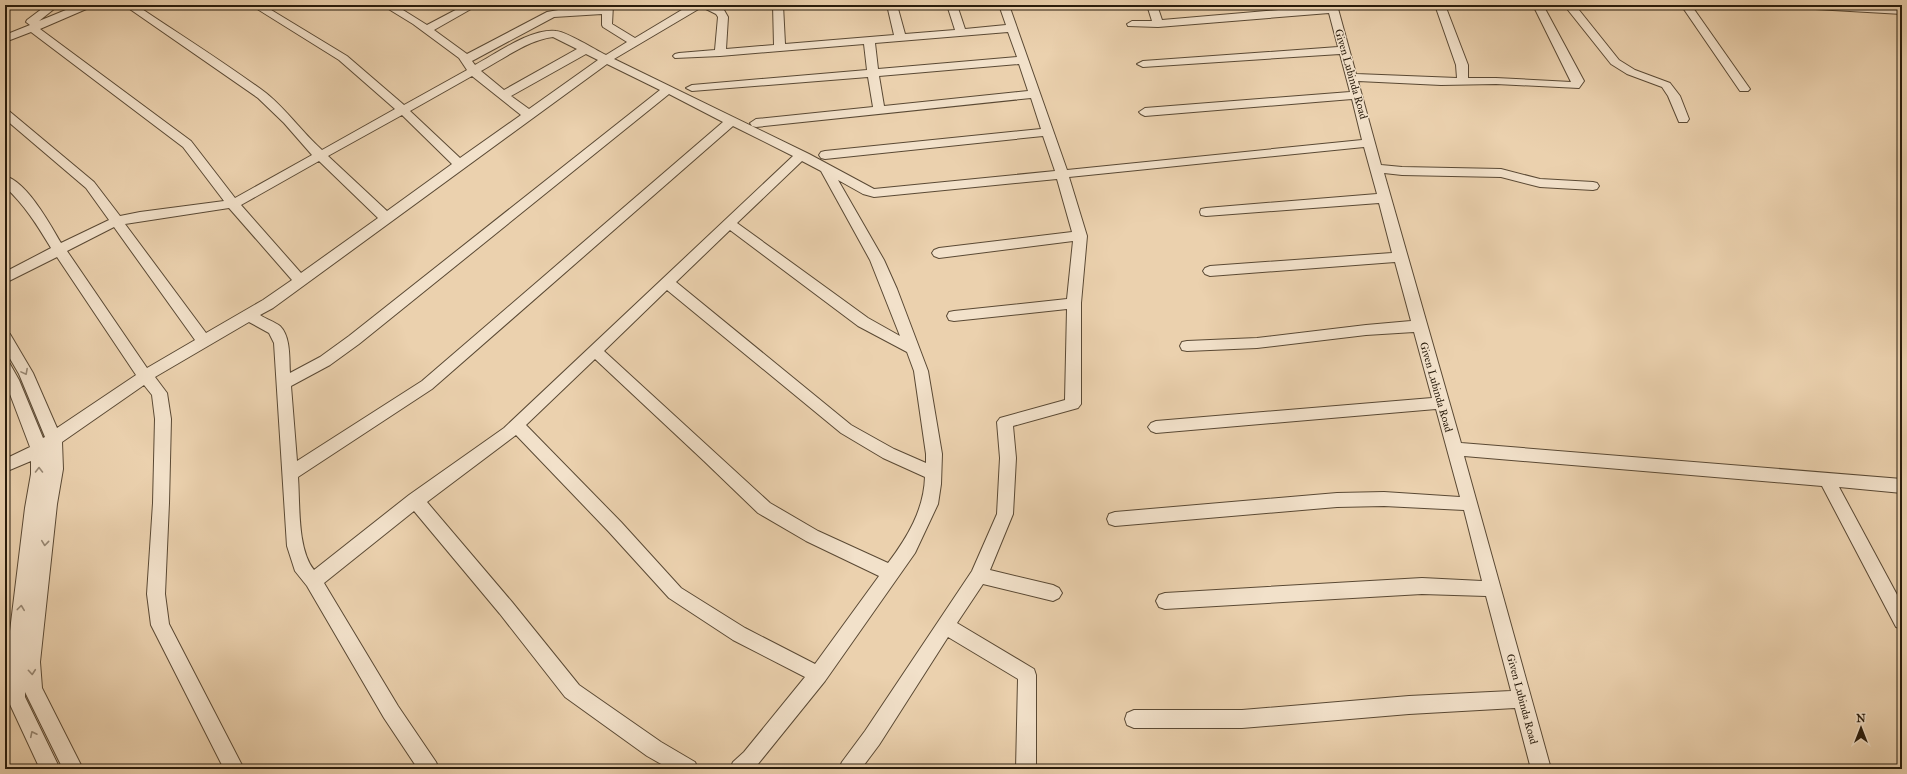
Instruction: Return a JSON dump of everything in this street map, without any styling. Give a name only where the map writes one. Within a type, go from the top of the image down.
[{"type":"street","points":[[8,38],[54,5]]},
{"type":"street","points":[[8,38],[87,5]]},
{"type":"street","points":[[129,5],[262,96],[288,120],[320,155],[386,218]]},
{"type":"street","points":[[256,5],[343,58],[403,110],[460,165]]},
{"type":"street","points":[[387,5],[427,29],[465,60],[473,71],[529,115]]},
{"type":"street","points":[[427,29],[473,5]]},
{"type":"street","points":[[778,5],[780,48]]},
{"type":"street","points":[[892,5],[900,37]]},
{"type":"street","points":[[952,5],[961,32]]},
{"type":"street","points":[[849,769],[872,738],[979,575],[1005,514],[1008,458],[1005,422],[1073,404],[1074,303],[1080,236],[1062,174],[1004,5]]},
{"type":"street","points":[[1152,5],[1158,24]]},
{"type":"street","points":[[1440,5],[1462,65],[1463,82]]},
{"type":"street","points":[[1352,77],[1463,82],[1496,81],[1571,86],[1578,84],[1573,70],[1538,5]]},
{"type":"street","points":[[1569,5],[1615,62],[1631,72],[1666,85],[1674,96],[1683,119]]},
{"type":"street","points":[[1686,5],[1744,89]]},
{"type":"street","points":[[1798,5],[1902,11]]},
{"type":"street","points":[[5,466],[38,450],[145,376],[268,304],[606,59],[635,42],[702,6],[720,12],[723,18],[720,53]]},
{"type":"street","points":[[1132,24],[1158,24],[1333,7]]},
{"type":"street","name":"Given Lubinda Road","points":[[1333,7],[1440,403],[1470,504],[1541,769]]},
{"type":"street","points":[[465,60],[551,14],[564,12],[608,8],[607,25],[611,29],[635,42]]},
{"type":"street","points":[[32,28],[187,144],[232,203],[300,280]]},
{"type":"street","points":[[679,56],[1012,28]]},
{"type":"street","points":[[5,278],[104,226],[118,221],[138,216],[201,210],[232,203],[527,41],[555,34],[730,122],[801,155],[826,162],[867,191],[874,193],[1370,143]]},
{"type":"street","points":[[869,40],[873,74],[880,110]]},
{"type":"street","points":[[504,95],[586,49]]},
{"type":"street","points":[[1143,64],[1344,50]]},
{"type":"street","points":[[692,88],[873,74],[1023,60]]},
{"type":"street","points":[[284,383],[325,361],[354,340],[667,90]]},
{"type":"street","points":[[756,122],[1035,94]]},
{"type":"street","points":[[1145,112],[1357,95]]},
{"type":"street","points":[[5,113],[86,182],[118,221],[204,341]]},
{"type":"street","points":[[292,473],[427,385],[730,122]]},
{"type":"street","points":[[826,162],[1047,132]]},
{"type":"street","points":[[313,582],[415,500],[516,425],[801,155]]},
{"type":"street","points":[[740,769],[751,758],[818,675],[909,548],[930,504],[934,454],[921,371],[890,288],[877,260],[842,201],[826,162]]},
{"type":"street","points":[[1376,168],[1402,171],[1501,173],[1540,183],[1593,186]]},
{"type":"street","points":[[5,180],[22,195],[36,212],[59,250],[145,376],[159,393],[163,419],[161,503],[156,594],[160,625],[234,769]]},
{"type":"street","points":[[1206,212],[1384,198]]},
{"type":"street","points":[[730,223],[863,322],[913,349]]},
{"type":"street","points":[[939,253],[1080,236]]},
{"type":"street","points":[[1210,271],[1400,257]]},
{"type":"street","points":[[667,282],[846,429],[874,448],[908,464],[933,473]]},
{"type":"street","points":[[954,316],[1074,303]]},
{"type":"street","points":[[248,316],[275,330],[281,343],[292,473],[295,546],[301,566],[313,582],[390,712],[428,769]]},
{"type":"street","points":[[1187,346],[1257,343],[1366,330],[1419,326]]},
{"type":"street","points":[[5,338],[26,373],[54,439],[55,469],[49,504],[31,662],[33,689],[73,769]]},
{"type":"street","points":[[595,350],[764,508],[812,536],[891,573]]},
{"type":"street","points":[[5,368],[30,422],[38,450],[39,474],[33,508],[14,669],[16,698],[50,769]]},
{"type":"street","points":[[1156,428],[1266,417],[1440,403]]},
{"type":"street","points":[[516,425],[615,527],[675,593],[739,634],[818,675]]},
{"type":"street","points":[[1454,449],[1902,486]]},
{"type":"street","points":[[1827,480],[1902,621]]},
{"type":"street","points":[[1115,519],[1337,500],[1384,499],[1470,504]]},
{"type":"street","points":[[415,500],[506,608],[572,691],[654,749],[688,769]]},
{"type":"street","points":[[979,575],[1053,593]]},
{"type":"street","points":[[1165,601],[1422,586],[1493,589]]},
{"type":"street","points":[[946,626],[1027,676],[1026,769]]},
{"type":"street","points":[[1134,719],[1242,719],[1417,704],[1522,699]]}]
